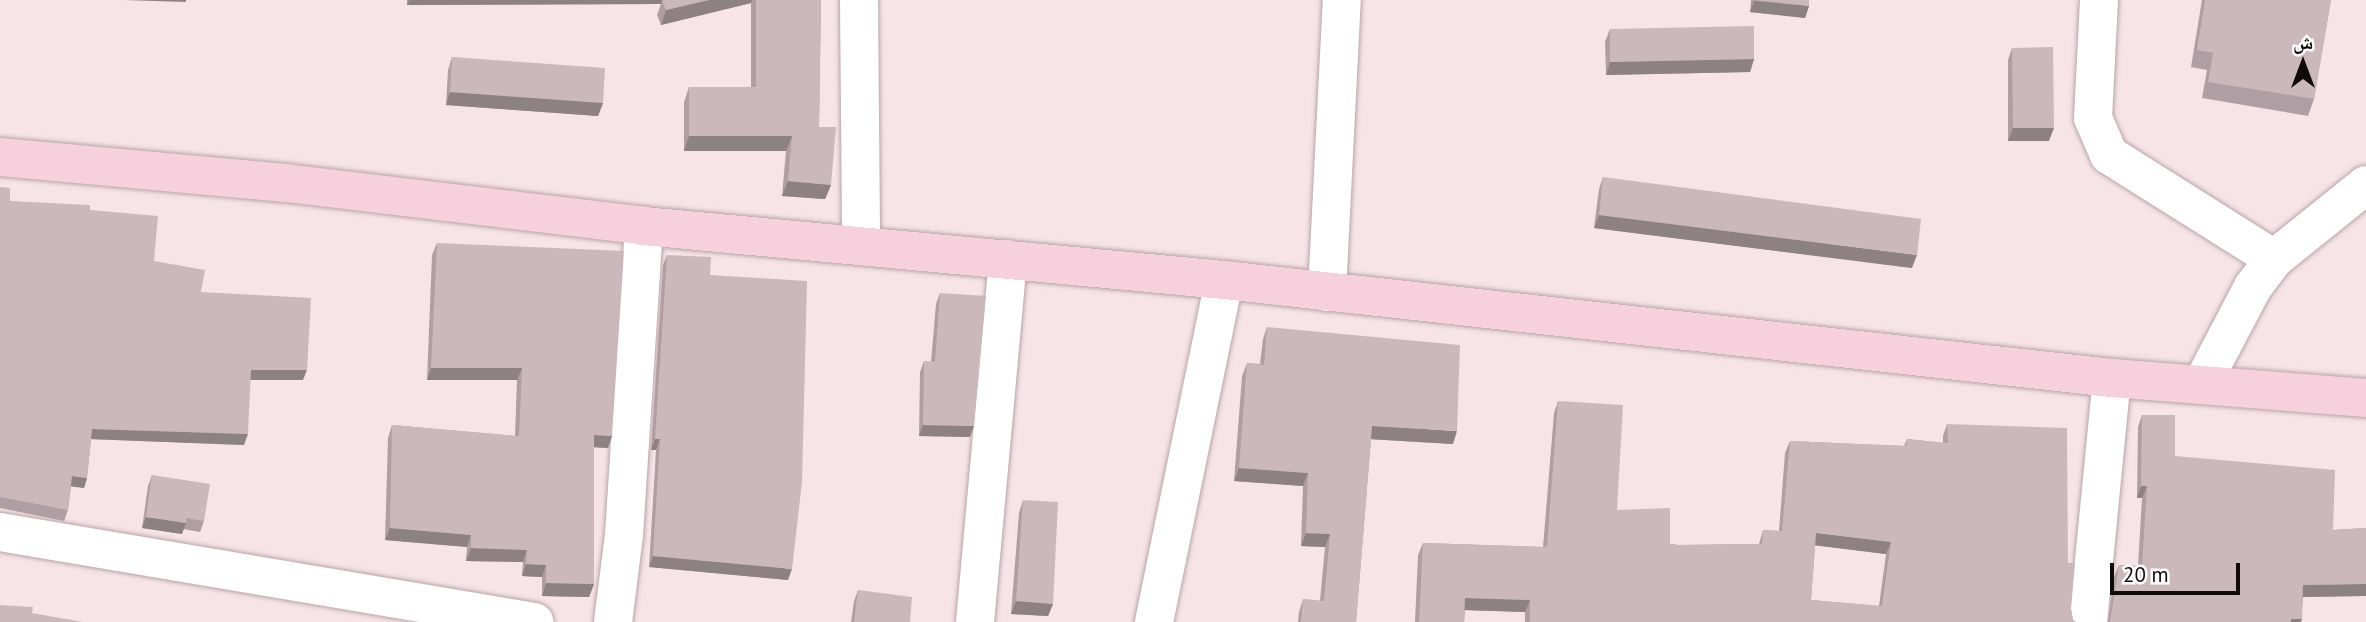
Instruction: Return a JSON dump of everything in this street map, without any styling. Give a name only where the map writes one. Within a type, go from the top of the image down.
[{"type":"street","points":[[859,0],[861,246]]},
{"type":"street","points":[[1327,292],[1342,0]]},
{"type":"street","points":[[2099,0],[2093,118],[2109,155],[2274,259]]},
{"type":"street","points":[[0,157],[286,183],[645,226],[1224,280],[2112,378],[2366,398]]},
{"type":"street","points":[[2202,384],[2253,287],[2274,259],[2366,185]]},
{"type":"street","points":[[613,622],[624,535],[645,226]]},
{"type":"street","points":[[975,622],[1008,260]]},
{"type":"street","points":[[1154,622],[1224,280]]},
{"type":"street","points":[[2088,622],[2112,378]]},
{"type":"street","points":[[0,532],[534,622]]},
{"type":"building","points":[[663,0],[709,0],[666,10]]},
{"type":"building","points":[[756,0],[821,0],[819,127],[836,127],[831,185],[788,181],[792,136],[689,136],[689,87],[756,87]]},
{"type":"building","points":[[1754,0],[1809,0],[1809,6]]},
{"type":"building","points":[[2205,0],[2331,0],[2314,99],[2208,82],[2213,53],[2197,50]]},
{"type":"building","points":[[1754,26],[1754,59],[1610,62],[1610,29]]},
{"type":"building","points":[[2053,47],[2054,128],[2013,128],[2012,48]]},
{"type":"building","points":[[452,57],[605,68],[603,103],[450,92]]},
{"type":"building","points":[[1603,177],[1921,219],[1917,255],[1599,215]]},
{"type":"building","points":[[0,187],[10,188],[10,201],[90,205],[90,210],[158,216],[154,261],[205,270],[201,292],[311,298],[307,370],[251,370],[248,434],[92,429],[87,478],[72,476],[68,510],[0,497]]},
{"type":"building","points":[[437,243],[624,251],[612,436],[594,435],[594,584],[546,583],[546,565],[526,564],[527,550],[471,548],[471,535],[390,528],[392,425],[519,436],[522,368],[431,368]]},
{"type":"building","points":[[667,255],[711,257],[710,275],[807,281],[802,482],[792,569],[653,556],[660,439],[655,439]]},
{"type":"building","points":[[940,293],[986,296],[974,426],[923,425],[924,361],[935,362]]},
{"type":"building","points":[[1267,327],[1460,345],[1457,431],[1372,426],[1356,622],[1301,622],[1303,599],[1324,601],[1330,534],[1306,533],[1308,473],[1239,468],[1247,363],[1264,365]]},
{"type":"building","points":[[1558,401],[1623,405],[1617,510],[1670,508],[1670,544],[1679,545],[1762,544],[1763,530],[1782,531],[1790,441],[1906,446],[1907,439],[1948,443],[1947,424],[2067,428],[2068,563],[2075,563],[2071,609],[2076,622],[1530,622],[1530,600],[1465,598],[1464,622],[1419,622],[1423,543],[1547,547]],"holes":[[[1816,533],[1891,542],[1882,606],[1811,600]]]},
{"type":"building","points":[[2142,415],[2175,415],[2175,456],[2335,470],[2333,530],[2366,528],[2366,584],[2303,585],[2302,619],[2291,619],[2291,622],[2110,622],[2119,565],[2142,566],[2147,486],[2141,486]]},
{"type":"building","points":[[152,475],[210,484],[204,521],[186,518],[186,523],[146,517]]},
{"type":"building","points":[[1023,500],[1058,502],[1053,604],[1016,601]]},
{"type":"building","points":[[858,590],[912,597],[910,622],[854,622]]},
{"type":"building","points":[[0,605],[33,607],[32,613],[83,622],[0,622]]}]
